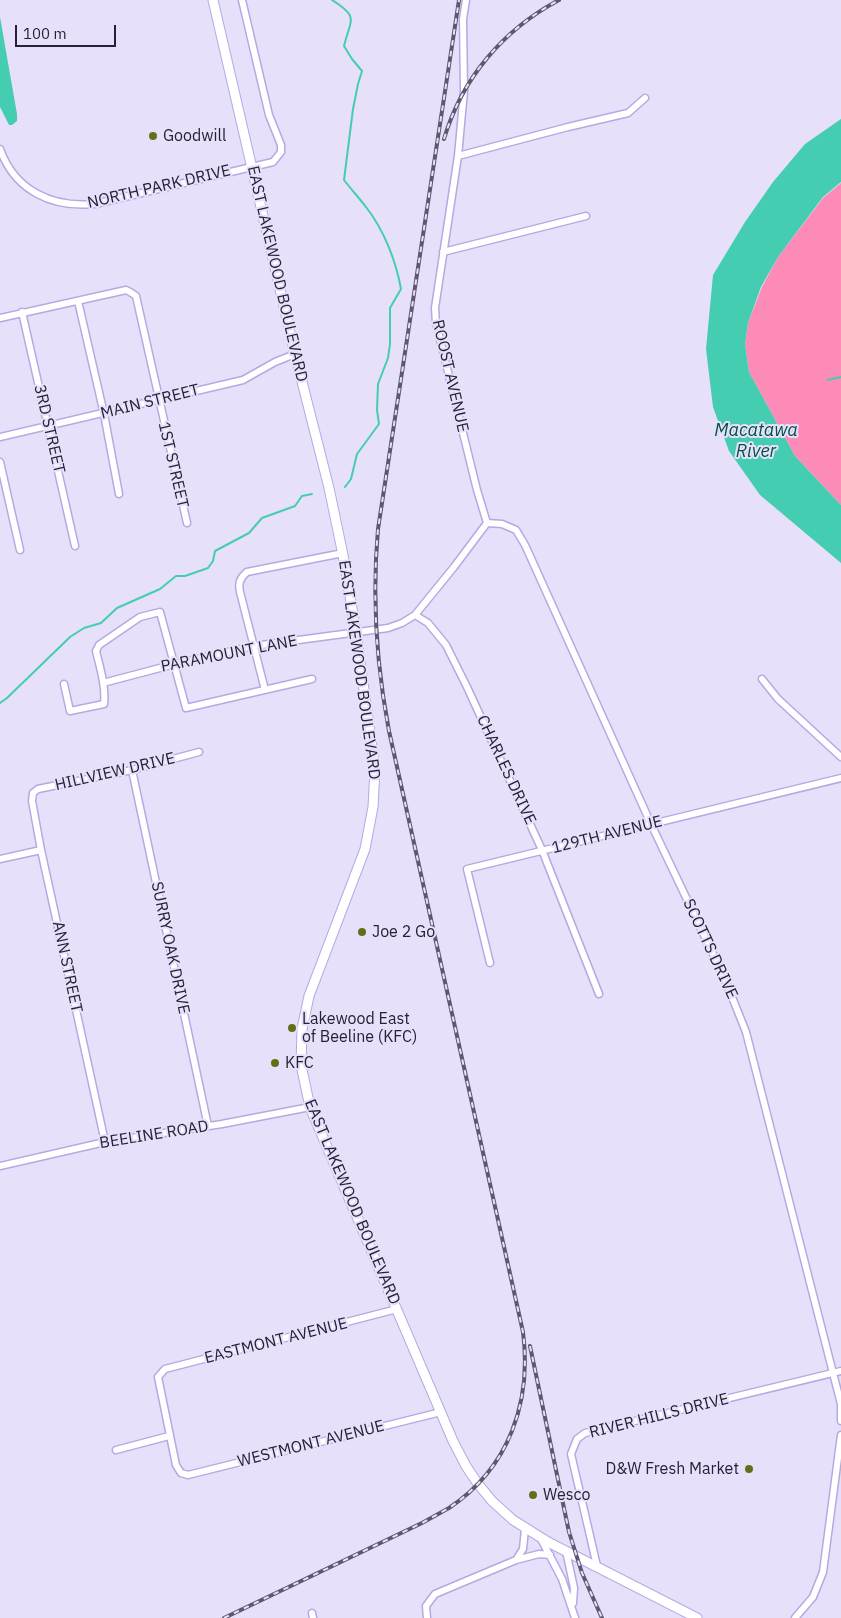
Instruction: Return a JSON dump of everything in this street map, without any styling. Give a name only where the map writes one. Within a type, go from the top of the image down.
[{"type":"main road","name":"EAST LAKEWOOD BOULEVARD","points":[[213,0],[343,553],[356,632],[374,769],[373,807],[365,849],[309,996],[302,1028],[301,1065],[310,1107],[453,1441],[478,1484],[500,1509],[525,1529],[697,1618]]},
{"type":"street","name":"NORTH PARK DRIVE","points":[[0,149],[10,170],[25,186],[58,203],[68,204],[95,204],[273,162],[280,152],[281,145],[269,115],[242,0]]},
{"type":"street","name":"ROOST AVENUE","points":[[466,0],[463,19],[464,91],[456,180],[434,308],[436,323],[477,490],[487,523]]},
{"type":"street","points":[[458,156],[628,113],[645,98]]},
{"type":"street","points":[[443,252],[586,216]]},
{"type":"street","name":"1ST STREET","points":[[78,301],[126,290],[136,296],[158,401],[187,523]]},
{"type":"street","points":[[0,318],[78,301],[104,414],[119,494]]},
{"type":"street","name":"3RD STREET","points":[[22,312],[76,546]]},
{"type":"street","name":"MAIN STREET","points":[[0,437],[243,380],[270,364],[296,354]]},
{"type":"street","points":[[0,462],[20,550]]},
{"type":"street","points":[[356,632],[388,628],[402,623],[415,615],[487,523]]},
{"type":"street","name":"SCOTTS DRIVE","points":[[487,523],[502,524],[516,530],[525,545],[651,824],[724,977],[746,1032],[841,1404],[841,1421]]},
{"type":"street","points":[[265,690],[238,585],[241,578],[246,572],[343,553]]},
{"type":"street","points":[[64,684],[70,711],[104,704],[105,695],[96,651],[99,645],[140,617],[160,612],[186,708],[312,679]]},
{"type":"street","name":"CHARLES DRIVE","points":[[415,615],[428,623],[446,645],[542,850],[599,994]]},
{"type":"street","name":"PARAMOUNT LANE","points":[[103,683],[254,646],[356,632]]},
{"type":"street","points":[[762,679],[778,700],[841,757]]},
{"type":"street","name":"HILLVIEW DRIVE","points":[[33,793],[38,789],[132,770],[199,752]]},
{"type":"street","name":"SURRY OAK DRIVE","points":[[132,770],[208,1126]]},
{"type":"street","name":"129TH AVENUE","points":[[490,964],[467,869],[841,778]]},
{"type":"street","name":"ANN STREET","points":[[33,793],[32,801],[41,850],[105,1142]]},
{"type":"street","points":[[0,859],[41,850]]},
{"type":"street","name":"BEELINE ROAD","points":[[0,1166],[105,1142],[208,1126],[310,1107]]},
{"type":"street","name":"EASTMONT AVENUE","points":[[170,1436],[158,1378],[165,1369],[397,1309]]},
{"type":"street","name":"RIVER HILLS DRIVE","points":[[597,1566],[571,1454],[577,1440],[585,1433],[841,1371]]},
{"type":"street","name":"WESTMONT AVENUE","points":[[170,1436],[176,1465],[181,1473],[188,1475],[441,1412]]},
{"type":"street","points":[[795,1618],[813,1596],[823,1572],[841,1434]]},
{"type":"street","points":[[116,1450],[170,1436]]},
{"type":"street","points":[[516,1560],[523,1549],[525,1529]]},
{"type":"street","points":[[544,1540],[562,1579],[573,1607],[575,1618]]},
{"type":"street","points":[[566,1551],[574,1588],[573,1607]]},
{"type":"street","points":[[426,1615],[426,1606],[435,1594],[516,1560],[539,1554],[550,1556]]},
{"type":"shaded area","points":[[841,183],[841,505],[795,456],[749,372],[745,345],[748,323],[762,287],[778,257],[823,198]]},
{"type":"water","points":[[0,17],[17,114],[17,121],[12,125],[9,125],[0,107]]},
{"type":"water","name":"Macatawa River","points":[[841,119],[841,182],[823,197],[778,257],[761,287],[748,323],[745,345],[749,372],[795,456],[841,505],[841,563],[760,495],[729,451],[713,407],[706,349],[713,275],[745,222],[773,182],[805,144]]},
{"type":"waterway","points":[[332,0],[350,15],[351,19],[344,46],[362,71],[353,109],[344,180],[372,216],[384,236],[396,268],[401,289],[390,308],[388,358],[378,384],[377,410],[379,424],[357,454],[351,479],[345,487]]},
{"type":"waterway","points":[[828,380],[841,377]]},
{"type":"waterway","points":[[0,703],[70,637],[84,628],[101,623],[117,608],[160,589],[176,576],[185,576],[208,568],[213,561],[215,551],[249,533],[262,518],[295,506],[302,496],[312,494]]},
{"type":"railway","points":[[224,1618],[422,1523],[449,1508],[470,1492],[501,1453],[512,1431],[524,1383],[523,1332],[389,731],[376,630],[375,580],[378,529],[459,0]]},
{"type":"railway","points":[[444,139],[462,96],[487,58],[520,26],[559,0]]},
{"type":"railway","points":[[530,1346],[569,1532],[582,1573],[602,1618]]},
{"type":"place","name":"Goodwill","points":[[153,136]]},
{"type":"place","name":"Joe 2 Go","points":[[362,932]]},
{"type":"place","name":"Lakewood East of Beeline (KFC)","points":[[292,1028]]},
{"type":"place","name":"KFC","points":[[275,1063]]},
{"type":"place","name":"D&W Fresh Market","points":[[749,1469]]},
{"type":"place","name":"Wesco","points":[[533,1495]]}]
